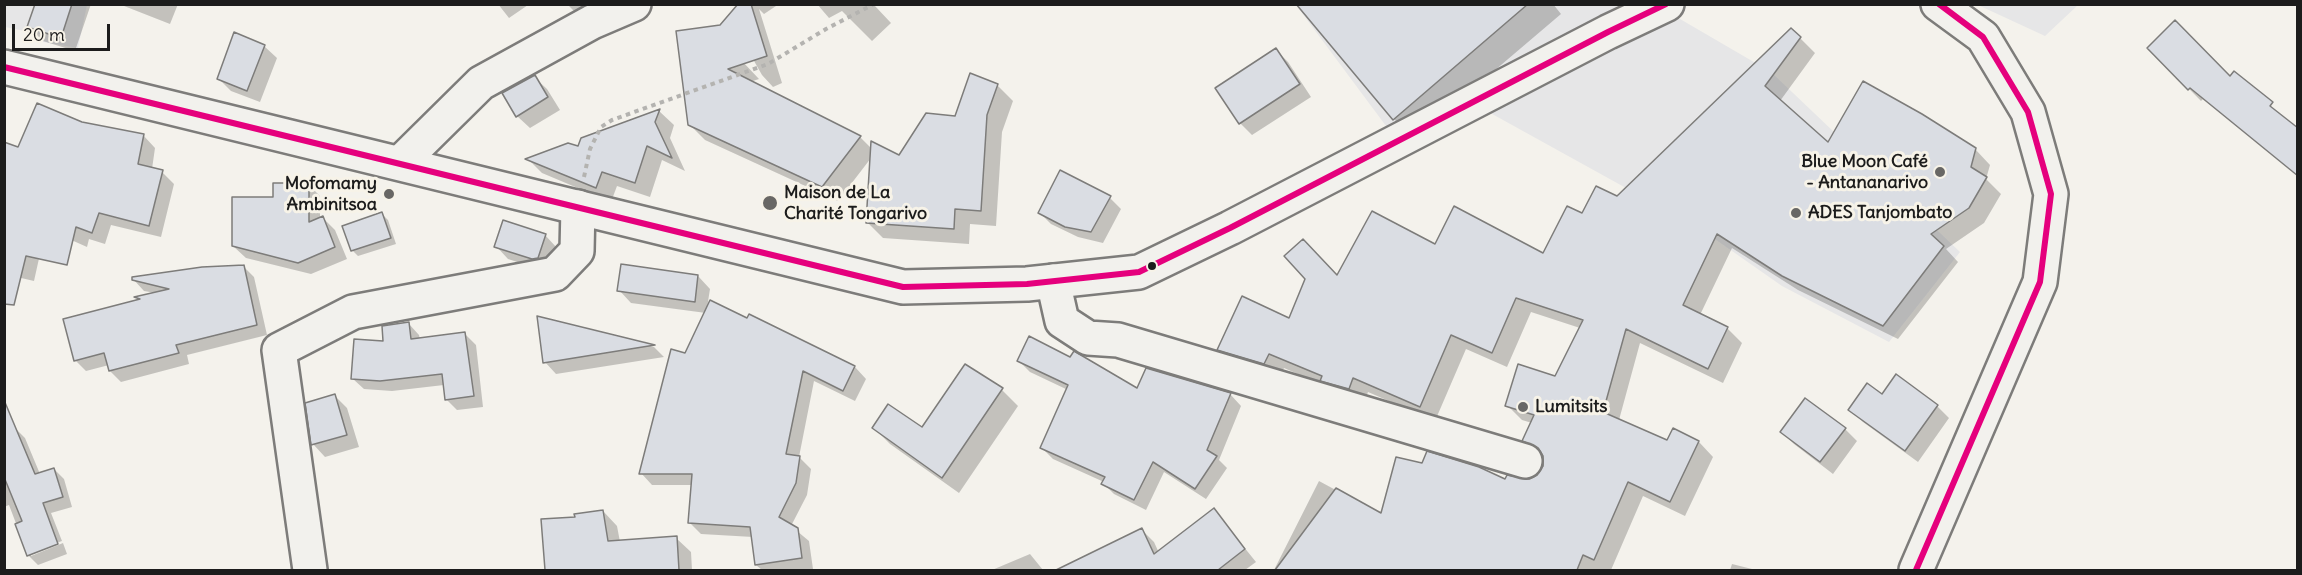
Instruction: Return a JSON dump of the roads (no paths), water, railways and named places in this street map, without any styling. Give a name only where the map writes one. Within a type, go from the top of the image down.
[{"type":"main road","points":[[4,67],[903,286],[1027,284],[1139,272],[1230,228],[1608,32],[1667,4]]},
{"type":"main road","points":[[1916,570],[2040,282],[2050,194],[2028,112],[2023,103],[1983,38],[1938,4]]},
{"type":"main road","points":[[400,164],[481,83],[592,22],[627,6]]},
{"type":"main road","points":[[310,570],[279,350],[353,312],[555,274],[577,251],[578,207]]},
{"type":"main road","points":[[1053,281],[1062,321],[1088,338],[1118,340],[1525,461]]},
{"type":"place","name":"Blue Moon Café - Antananarivo","points":[[1940,172]]},
{"type":"place","name":"Mofomamy Ambinitsoa","points":[[389,194]]},
{"type":"place","name":"Maison de La Charité Tongarivo","points":[[770,203]]},
{"type":"place","name":"ADES Tanjombato","points":[[1796,213]]},
{"type":"place","name":"Lumitsits","points":[[1523,407]]}]
